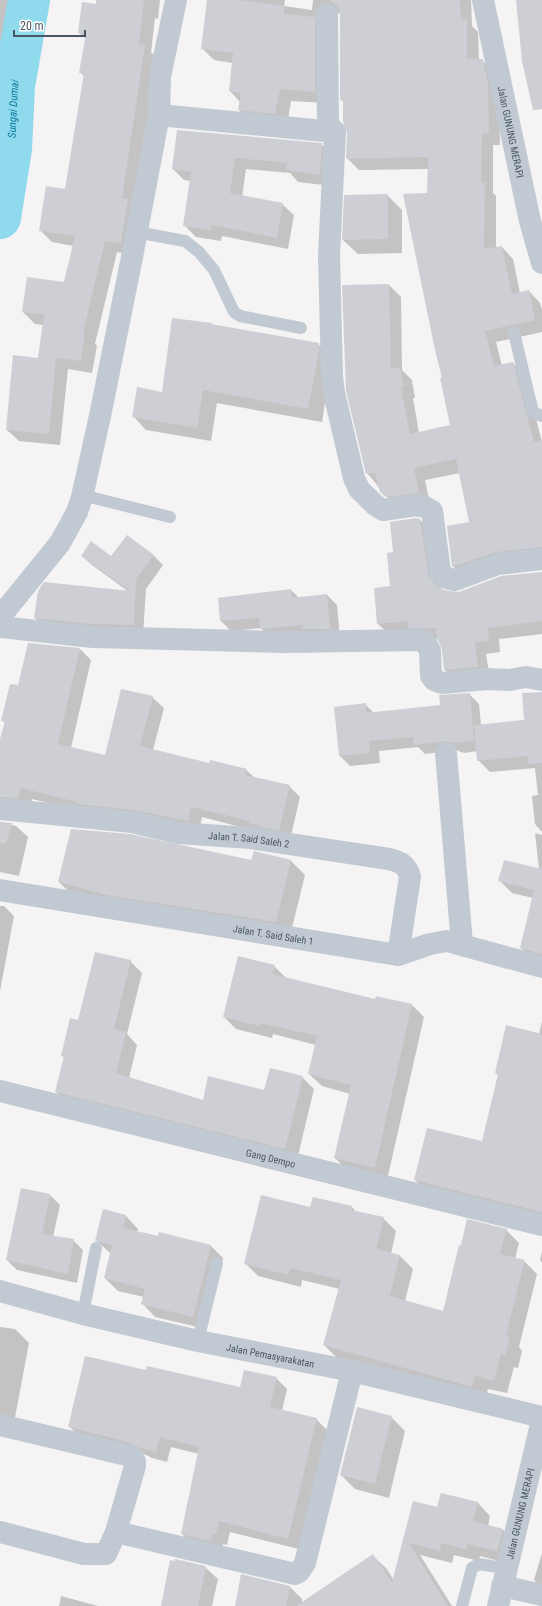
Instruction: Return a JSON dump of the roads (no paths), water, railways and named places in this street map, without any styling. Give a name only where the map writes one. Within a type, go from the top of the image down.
[{"type":"street","points":[[0,617],[60,543],[77,512],[82,495],[100,416],[159,115],[160,77],[176,0]]},
{"type":"street","name":"Jalan GUNUNG MERAPI","points":[[483,0],[536,220],[542,262]]},
{"type":"street","points":[[327,14],[328,125],[335,132],[329,256],[332,376],[334,393],[356,484],[376,506],[383,510],[417,505],[432,511],[440,572],[446,578],[455,580],[498,564],[542,559]]},
{"type":"street","points":[[159,115],[335,132]]},
{"type":"street","points":[[0,627],[93,637],[285,642],[421,640],[427,645],[430,651],[430,676],[434,680],[442,683],[486,679],[508,680],[526,677],[542,680]]},
{"type":"street","points":[[446,753],[462,944]]},
{"type":"street","name":"Jalan T. Said Saleh 2","points":[[0,809],[132,822],[178,833],[250,838],[390,859],[399,862],[405,865],[410,877],[398,955]]},
{"type":"street","name":"Jalan T. Said Saleh 1","points":[[0,890],[398,955],[430,944],[447,941],[542,967]]},
{"type":"street","name":"Gang Dempo","points":[[0,1091],[542,1225]]},
{"type":"street","name":"Jalan Pemasyarakatan","points":[[0,1292],[83,1314],[198,1341],[352,1371],[542,1417]]},
{"type":"street","points":[[116,1532],[295,1574],[299,1572],[305,1563],[352,1371]]},
{"type":"street","name":"Jalan GUNUNG MERAPI","points":[[503,1587],[542,1420]]},
{"type":"street","points":[[0,1425],[131,1456],[135,1461],[135,1466],[116,1532],[106,1554],[96,1556],[84,1554],[0,1532]]},
{"type":"street","points":[[503,1587],[542,1595]]},
{"type":"lane","points":[[136,232],[185,242],[199,252],[214,270],[234,312],[240,316],[301,328]]},
{"type":"lane","points":[[514,333],[533,412],[542,416]]},
{"type":"lane","points":[[82,495],[170,517]]},
{"type":"lane","points":[[83,1314],[96,1248]]},
{"type":"lane","points":[[198,1341],[217,1263]]},
{"type":"lane","points":[[462,1606],[472,1568],[475,1565],[479,1564],[503,1587]]},
{"type":"waterway","name":"Sungai Dumai","points":[[0,218],[11,149],[14,86],[29,0]]}]
